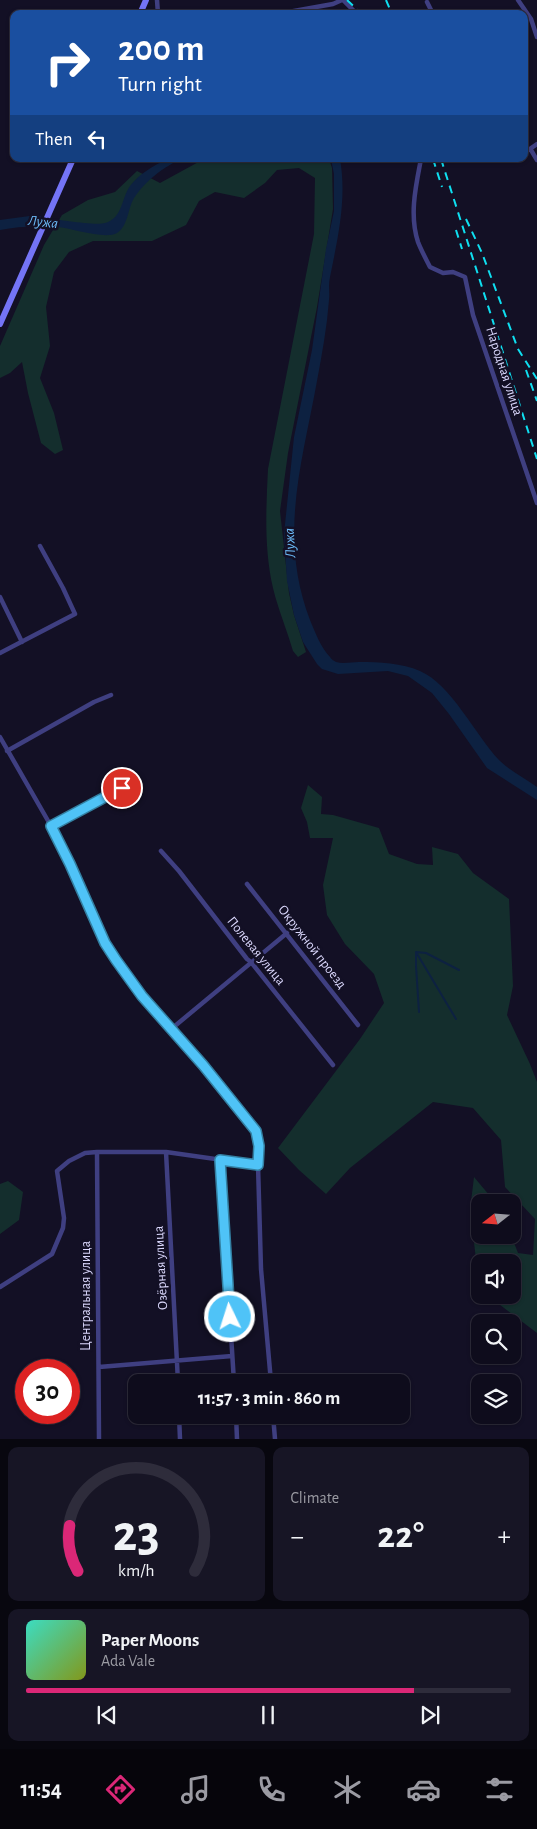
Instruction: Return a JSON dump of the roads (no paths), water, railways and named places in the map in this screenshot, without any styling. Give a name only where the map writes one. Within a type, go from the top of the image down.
[{"type":"street","points":[[300,10],[333,4],[342,0],[353,10]]},
{"type":"street","points":[[427,2],[431,10]]},
{"type":"street","points":[[528,15],[537,37]]},
{"type":"street","points":[[537,144],[530,150],[537,160]]},
{"type":"street","points":[[0,324],[72,162]]},
{"type":"street","name":"Народная улица","points":[[420,162],[414,197],[414,218],[418,240],[430,267],[442,273],[453,272],[465,277],[473,315],[537,503]]},
{"type":"street","points":[[0,653],[75,614],[40,546]]},
{"type":"street","points":[[0,597],[22,642]]},
{"type":"street","points":[[8,751],[94,702],[111,695]]},
{"type":"street","points":[[0,737],[51,826],[105,943],[116,960],[142,996],[256,1131],[259,1146],[261,1269],[269,1374]]},
{"type":"street","points":[[51,826],[122,788]]},
{"type":"street","name":"Полевая улица","points":[[161,851],[180,871],[247,959],[333,1065]]},
{"type":"street","name":"Окружной проезд","points":[[247,884],[358,1025]]},
{"type":"street","points":[[170,1030],[287,933]]},
{"type":"street","points":[[0,1286],[52,1254],[63,1228],[64,1218],[57,1171],[69,1161],[85,1154],[97,1152],[166,1152],[258,1165]]},
{"type":"street","name":"Центральная улица","points":[[97,1152],[99,1439]]},
{"type":"street","name":"Озёрная улица","points":[[166,1152],[178,1374]]},
{"type":"street","points":[[220,1160],[233,1374]]},
{"type":"street","points":[[99,1367],[232,1356]]},
{"type":"street","points":[[179,1424],[180,1439]]},
{"type":"street","points":[[236,1424],[237,1439]]},
{"type":"street","points":[[274,1424],[275,1439]]},
{"type":"water","name":"Лужа","points":[[161,162],[176,162],[169,165],[147,182],[136,195],[123,227],[117,233],[105,235],[43,226],[0,230],[0,220],[37,215],[44,218],[93,224],[111,221],[118,213],[130,186]]},
{"type":"water","name":"Лужа","points":[[332,162],[340,162],[343,189],[341,218],[329,280],[324,341],[300,471],[294,529],[295,559],[300,589],[310,620],[318,640],[336,662],[374,662],[398,665],[413,668],[431,678],[453,699],[499,760],[537,787],[537,800],[487,768],[432,693],[408,676],[388,671],[338,674],[322,669],[303,642],[294,615],[287,581],[284,534],[294,437],[312,350],[326,249],[334,211],[334,174]]},
{"type":"waterway","points":[[416,952],[419,1012]]},
{"type":"waterway","points":[[456,1019],[416,952],[426,953],[459,970]]},
{"type":"railway","points":[[347,0],[358,10]]},
{"type":"railway","points":[[386,0],[390,10]]},
{"type":"railway","points":[[434,162],[442,187]]},
{"type":"railway","points":[[442,162],[537,459]]},
{"type":"railway","points":[[466,219],[482,253],[518,349],[537,379]]},
{"type":"railway","points":[[456,230],[462,249]]},
{"type":"railway","points":[[526,370],[537,401]]}]
